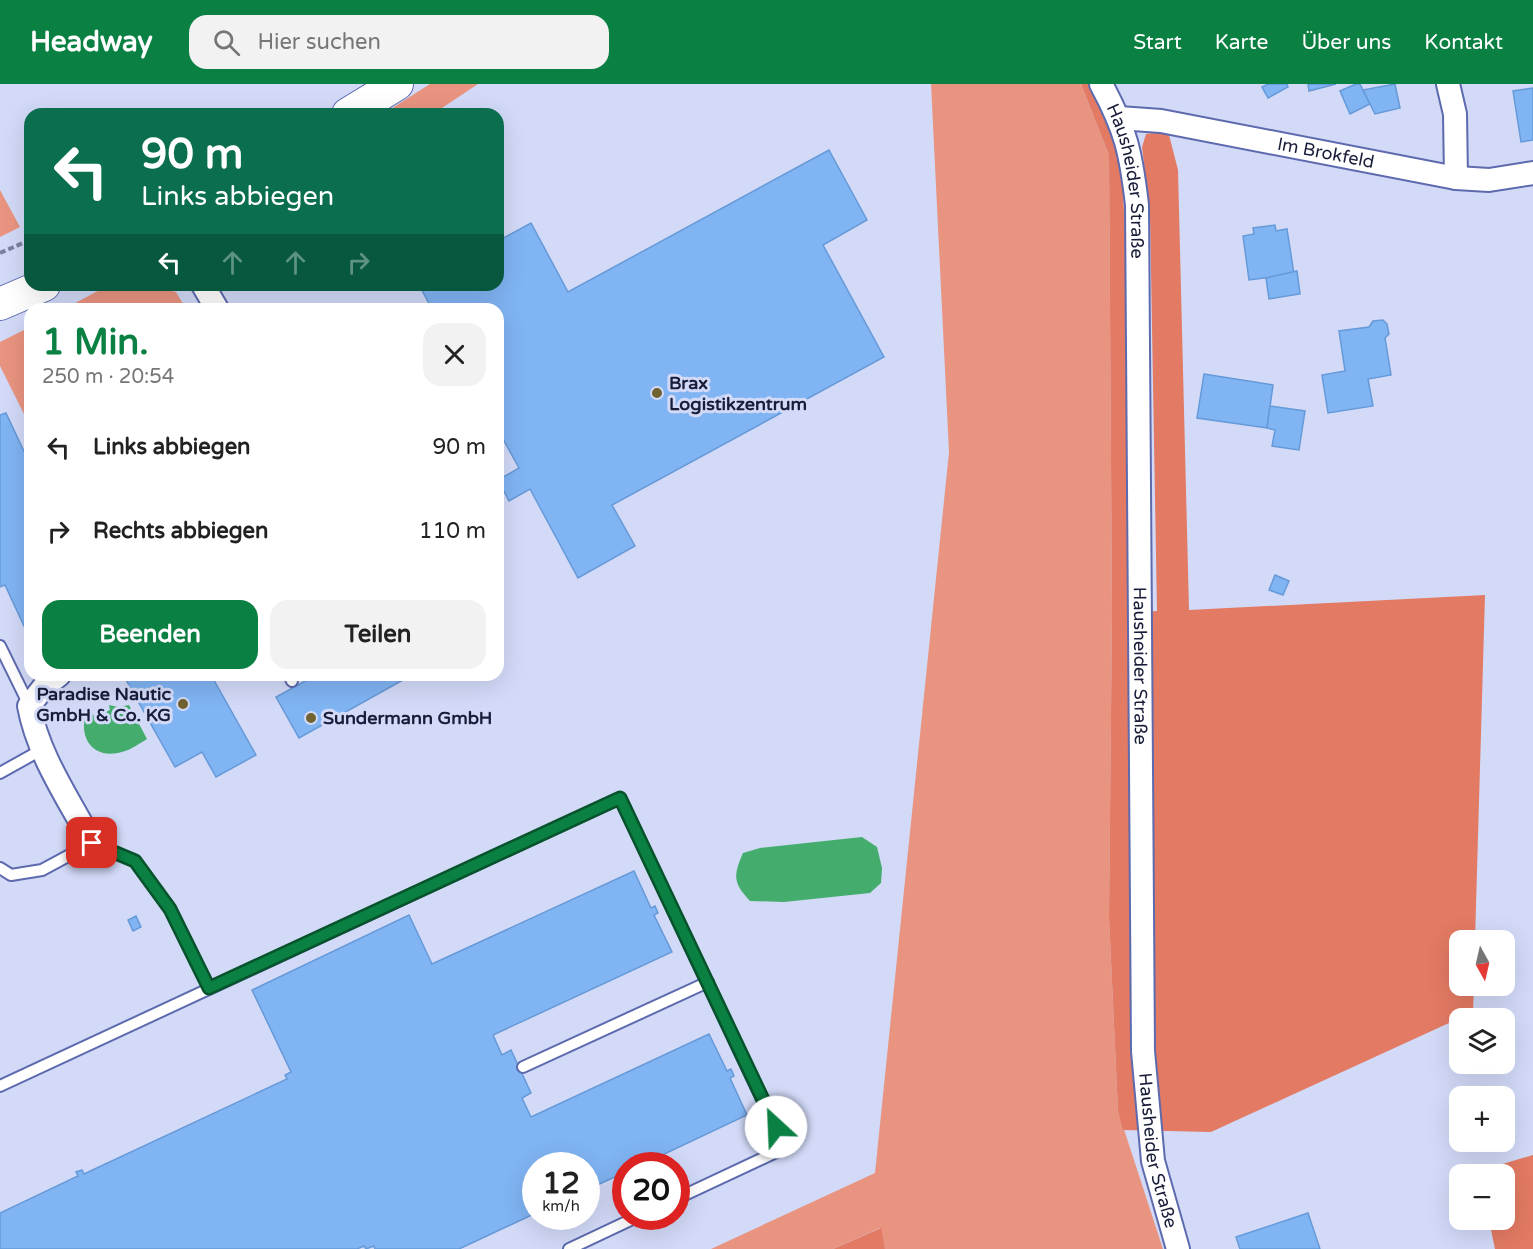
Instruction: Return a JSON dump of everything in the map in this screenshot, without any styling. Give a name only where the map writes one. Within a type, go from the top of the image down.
[{"type":"main road","points":[[358,108],[397,84]]},
{"type":"main road","points":[[0,304],[30,291]]},
{"type":"street","name":"Hausheider Straße","points":[[1101,84],[1119,118],[1130,151],[1137,216],[1143,1051],[1153,1161],[1178,1249]]},
{"type":"street","points":[[1449,84],[1455,114],[1456,178]]},
{"type":"street","name":"Im Brokfeld","points":[[1119,118],[1161,121],[1456,178],[1490,180],[1533,173]]},
{"type":"street","points":[[52,681],[29,706],[41,750],[92,843]]},
{"type":"lane","points":[[0,646],[29,706]]},
{"type":"lane","points":[[0,772],[41,750]]},
{"type":"lane","points":[[0,1086],[620,798],[785,1148],[690,1192]]},
{"type":"lane","points":[[0,868],[11,875],[42,870],[92,843],[135,861],[170,909],[209,988]]},
{"type":"lane","points":[[523,1067],[708,982]]},
{"type":"lane","points":[[569,1249],[612,1229]]},
{"type":"path","points":[[0,253],[24,243]]},
{"type":"shaded area","points":[[430,84],[478,84],[442,108],[392,108]]},
{"type":"shaded area","points":[[931,84],[1081,84],[1109,155],[1112,614],[1109,917],[1118,1111],[1163,1249],[885,1249],[880,1228],[833,1249],[711,1249],[875,1173],[949,452]]},
{"type":"shaded area","points":[[1081,84],[1090,84],[1121,151],[1126,252],[1132,613],[1157,611],[1150,214],[1142,147],[1146,134],[1168,131],[1178,170],[1189,610],[1485,595],[1475,930],[1449,930],[1449,996],[1474,996],[1473,1008],[1449,1008],[1449,1023],[1211,1132],[1123,1130],[1118,1111],[1109,917],[1112,614],[1109,155]]},
{"type":"shaded area","points":[[0,190],[20,227],[0,237]]},
{"type":"shaded area","points":[[98,291],[172,291],[176,292],[182,303],[75,303]]},
{"type":"shaded area","points":[[24,330],[24,414],[0,366],[0,342]]},
{"type":"shaded area","points":[[109,705],[118,707],[129,705],[147,739],[129,750],[112,754],[103,753],[90,745],[84,731],[86,713],[91,711],[94,716],[110,710]]},
{"type":"shaded area","points":[[862,837],[877,847],[882,868],[881,883],[870,893],[784,902],[750,901],[740,889],[736,879],[737,868],[743,853],[760,848]]},
{"type":"shaded area","points":[[1533,1155],[1533,1249],[1495,1249],[1491,1230],[1515,1230],[1515,1164],[1503,1164]]},
{"type":"shaded area","points":[[881,1228],[885,1249],[833,1249]]},
{"type":"building","points":[[1268,84],[1287,84],[1288,87],[1268,98],[1262,87]]},
{"type":"building","points":[[1308,84],[1336,84],[1309,91]]},
{"type":"building","points":[[1360,84],[1370,104],[1350,114],[1340,91]]},
{"type":"building","points":[[1395,84],[1400,108],[1375,114],[1363,90]]},
{"type":"building","points":[[1533,88],[1533,140],[1521,142],[1513,91]]},
{"type":"building","name":"Brax Logistikzentrum","points":[[829,150],[867,220],[823,245],[884,357],[612,505],[635,546],[578,578],[530,489],[509,501],[504,491],[504,477],[519,468],[504,441],[504,303],[429,303],[422,291],[504,291],[504,238],[531,223],[568,292]]},
{"type":"building","points":[[1275,225],[1276,231],[1287,229],[1294,274],[1249,280],[1243,236],[1254,234],[1253,228]]},
{"type":"building","points":[[1297,271],[1300,294],[1269,299],[1266,278]]},
{"type":"building","points":[[1383,320],[1387,324],[1389,334],[1385,338],[1391,375],[1368,379],[1373,406],[1328,413],[1322,375],[1345,371],[1339,331],[1369,327],[1373,321]]},
{"type":"building","points":[[1204,374],[1273,385],[1267,428],[1197,418]]},
{"type":"building","points":[[1270,406],[1305,411],[1299,450],[1272,446],[1275,430],[1267,428]]},
{"type":"building","points":[[6,413],[24,451],[24,626],[5,585],[0,587],[0,415]]},
{"type":"building","points":[[1275,575],[1289,581],[1283,595],[1269,590]]},
{"type":"building","name":"Paradise Nautic GmbH & Co. KG","points":[[127,681],[214,681],[256,755],[216,777],[202,752],[175,767]]},
{"type":"building","name":"Sundermann GmbH","points":[[305,681],[401,681],[299,738],[276,697]]},
{"type":"building","points":[[634,871],[651,908],[655,906],[658,913],[654,915],[672,952],[493,1035],[502,1055],[511,1050],[531,1093],[522,1098],[531,1117],[709,1034],[727,1071],[731,1069],[734,1076],[730,1078],[747,1115],[669,1152],[612,1152],[612,1178],[600,1184],[600,1152],[522,1152],[522,1220],[459,1249],[375,1249],[374,1246],[366,1249],[364,1246],[357,1249],[0,1249],[0,1213],[78,1176],[76,1172],[82,1170],[84,1174],[287,1079],[285,1075],[291,1072],[252,990],[409,915],[432,964]]},
{"type":"building","points":[[136,916],[141,927],[133,931],[128,920]]},
{"type":"building","points":[[1308,1213],[1320,1249],[1240,1249],[1236,1237]]},
{"type":"place","name":"Brax Logistikzentrum","points":[[657,393]]},
{"type":"place","name":"Paradise Nautic GmbH & Co. KG","points":[[183,704]]},
{"type":"place","name":"Sundermann GmbH","points":[[311,718]]},
{"type":"route","points":[[92,843],[135,861],[170,909],[209,988],[620,798],[776,1127]]}]
